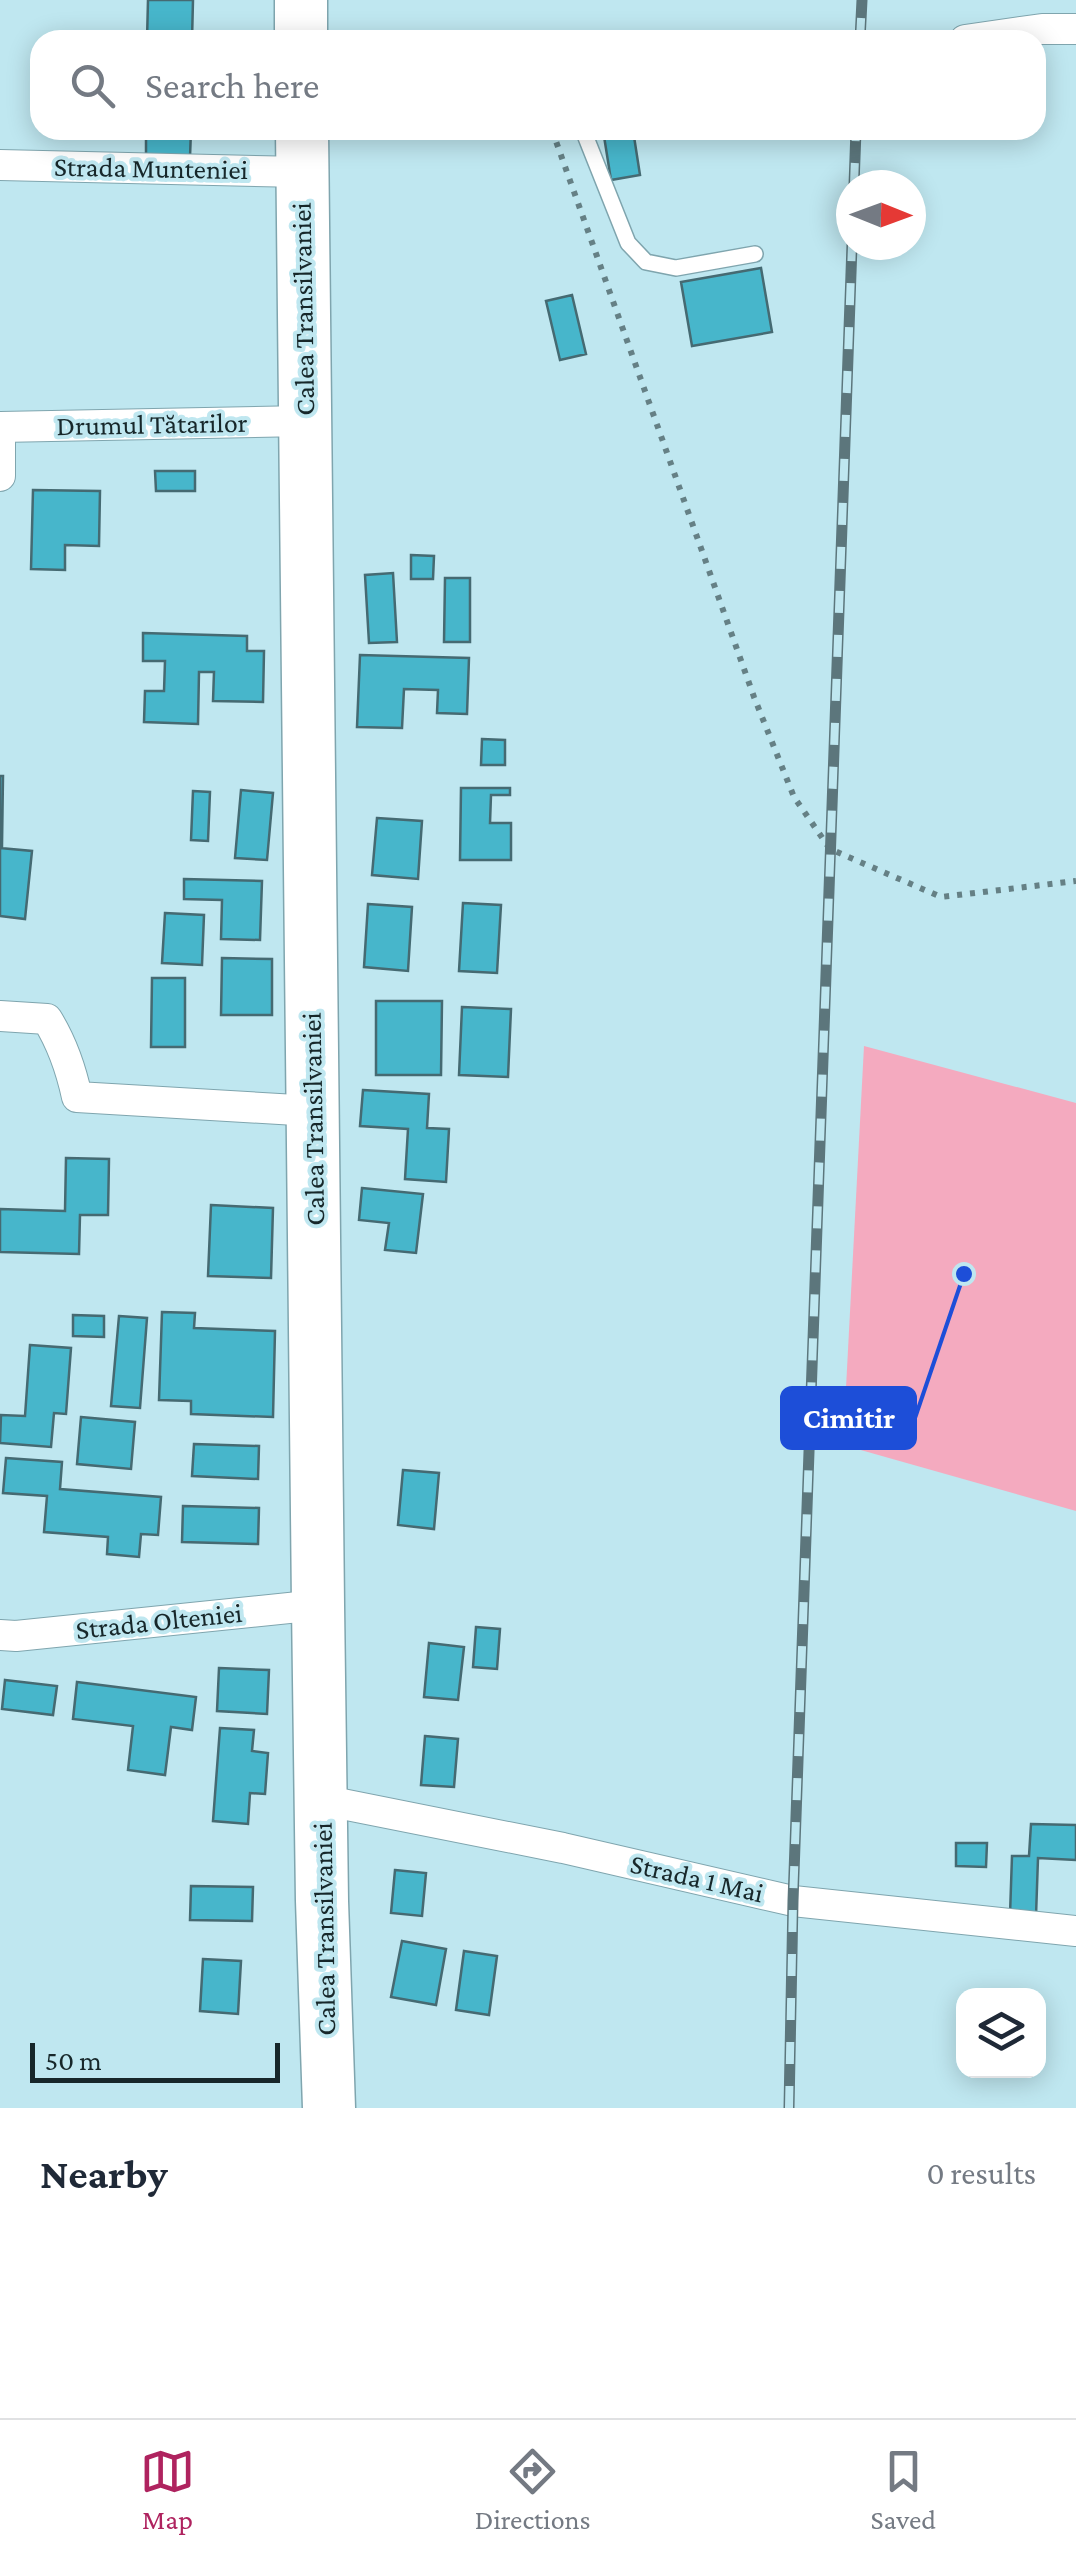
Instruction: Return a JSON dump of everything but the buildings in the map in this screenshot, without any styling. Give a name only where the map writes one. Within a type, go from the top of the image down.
[{"type":"highway","points":[[301,0],[301,30]]},
{"type":"highway","name":"Calea Transilvaniei","points":[[302,151],[322,1901],[329,2108]]},
{"type":"street","points":[[1035,30],[1076,28]]},
{"type":"street","name":"Strada Munteniei","points":[[0,165],[302,151]]},
{"type":"street","name":"Drumul Tătarilor","points":[[0,427],[304,421]]},
{"type":"street","points":[[0,427],[0,476]]},
{"type":"street","points":[[0,1016],[47,1020],[71,1070],[77,1097],[313,1111]]},
{"type":"street","name":"Strada Olteniei","points":[[0,1635],[318,1604]]},
{"type":"street","name":"Strada 1 Mai","points":[[322,1800],[563,1848],[793,1901],[1076,1931]]},
{"type":"lane","points":[[587,140],[628,244],[646,262],[676,268],[754,254]]},
{"type":"path","points":[[556,140],[754,697],[794,797],[830,849],[941,896],[1076,881]]},
{"type":"shaded area","points":[[864,1046],[1076,1103],[1076,1511],[843,1445]]},
{"type":"railway","points":[[860,30],[862,0]]},
{"type":"railway","points":[[855,170],[856,140]]},
{"type":"railway","points":[[789,2108],[851,260]]},
{"type":"place","name":"Cimitir","points":[[964,1274]]}]
